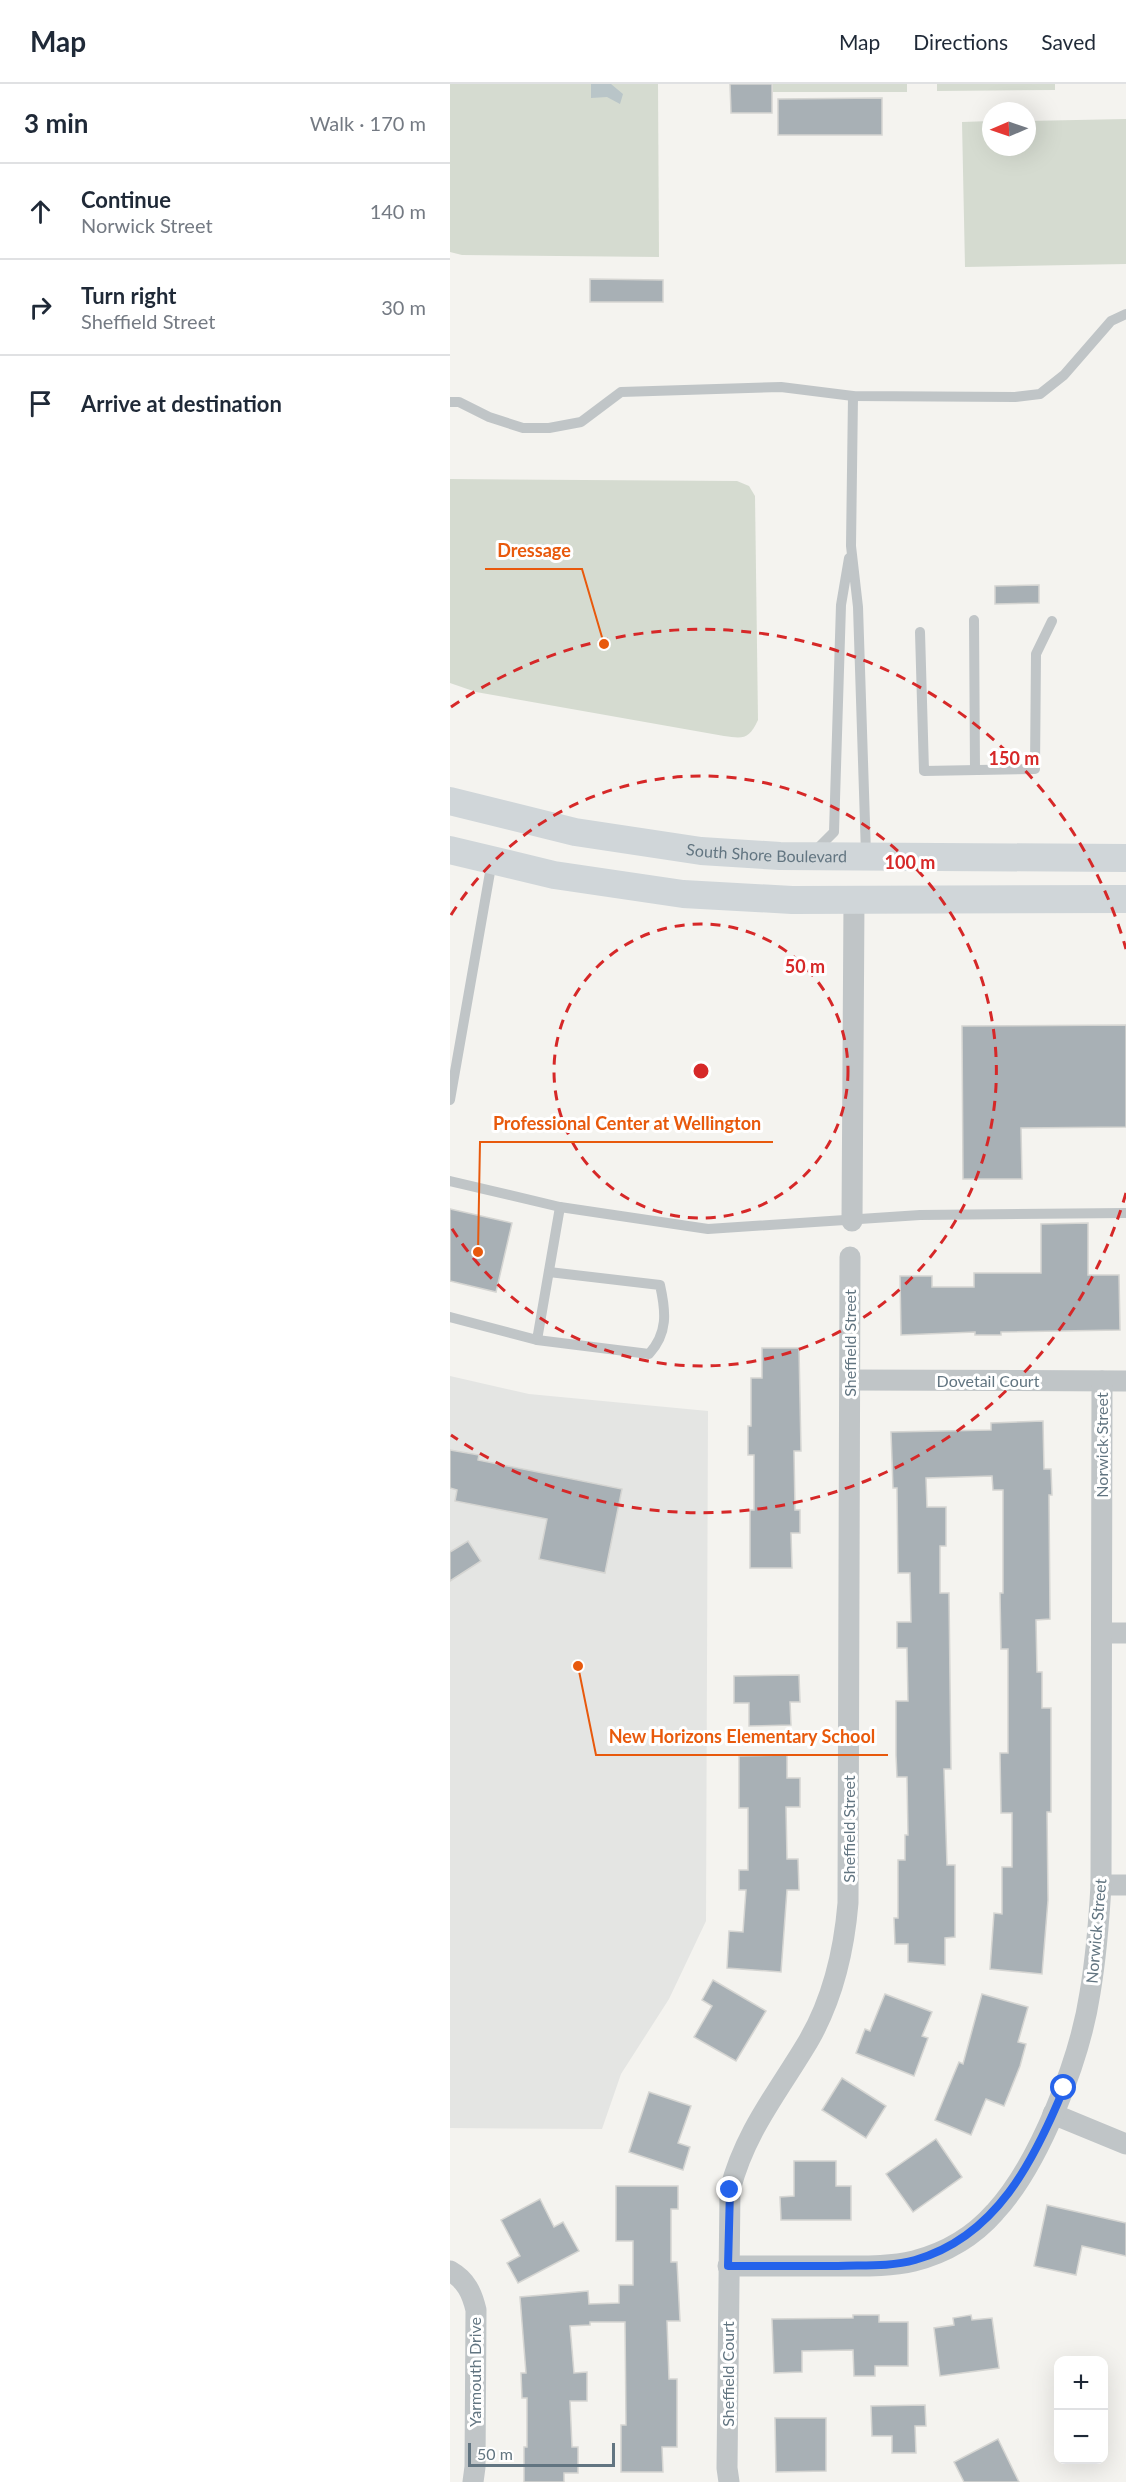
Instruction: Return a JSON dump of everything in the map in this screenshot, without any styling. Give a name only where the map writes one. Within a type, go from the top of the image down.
[{"type":"street","name":"South Shore Boulevard","points":[[450,801],[575,832],[701,851],[810,857],[1126,858]]},
{"type":"street","points":[[450,850],[554,875],[683,894],[792,900],[1126,899]]},
{"type":"street","points":[[792,900],[842,881],[856,871],[866,857]]},
{"type":"street","points":[[852,1221],[854,900],[863,882],[915,857]]},
{"type":"street","name":"Sheffield Street","points":[[728,2266],[729,2204],[737,2163],[748,2137],[810,2038],[828,2000],[841,1959],[846,1931],[848,1903],[850,1257]]},
{"type":"street","name":"Dovetail Court","points":[[850,1380],[1126,1381]]},
{"type":"street","name":"Norwick Street","points":[[728,2266],[886,2265],[913,2261],[939,2252],[975,2231],[995,2212],[1012,2190],[1053,2115],[1076,2051],[1090,1996],[1098,1940],[1101,1885],[1102,1381]]},
{"type":"street","points":[[1102,1633],[1126,1633]]},
{"type":"street","points":[[1101,1885],[1126,1885]]},
{"type":"street","points":[[1053,2115],[1126,2144]]},
{"type":"street","name":"Sheffield Court","points":[[728,2266],[727,2468],[729,2482]]},
{"type":"street","name":"Yarmouth Drive","points":[[450,2271],[465,2283],[473,2296],[476,2310],[473,2482]]},
{"type":"lane","points":[[450,402],[459,402],[489,417],[522,428],[549,428],[582,422],[621,392],[781,387],[853,396],[1015,397],[1040,394],[1064,375],[1111,321],[1126,314]]},
{"type":"lane","points":[[853,396],[851,546],[858,608],[866,857]]},
{"type":"lane","points":[[810,857],[834,832],[841,605],[851,546]]},
{"type":"lane","points":[[974,620],[975,770]]},
{"type":"lane","points":[[920,632],[924,771],[1035,769],[1036,654],[1052,621]]},
{"type":"lane","points":[[450,1100],[492,860]]},
{"type":"lane","points":[[450,1181],[560,1206],[708,1229],[920,1215],[1126,1213]]},
{"type":"lane","points":[[537,1340],[560,1206]]},
{"type":"lane","points":[[450,1317],[537,1340],[649,1354],[660,1342],[665,1309],[660,1285],[549,1272]]},
{"type":"shaded area","points":[[450,84],[658,84],[659,257],[462,255],[450,252]]},
{"type":"shaded area","points":[[591,84],[611,84],[623,94],[620,104],[607,97],[591,98]]},
{"type":"shaded area","points":[[773,84],[907,84],[907,92],[773,92]]},
{"type":"shaded area","points":[[937,84],[1055,84],[1055,90],[937,91]]},
{"type":"shaded area","points":[[1126,119],[1126,264],[965,267],[962,122],[982,121],[982,156],[1036,156],[1036,121]]},
{"type":"shaded area","points":[[450,479],[737,481],[749,486],[755,496],[758,720],[752,731],[741,737],[724,736],[476,692],[450,683]]},
{"type":"shaded area","points":[[450,1376],[529,1394],[708,1411],[706,1921],[669,1999],[621,2074],[602,2129],[450,2128]]},
{"type":"building","points":[[730,84],[772,84],[772,113],[731,113]]},
{"type":"building","points":[[882,98],[882,135],[778,135],[778,99]]},
{"type":"building","points":[[590,279],[663,280],[663,302],[590,302]]},
{"type":"building","points":[[1039,585],[1039,603],[995,604],[995,586]]},
{"type":"building","points":[[1126,1025],[1126,1127],[1021,1128],[1022,1179],[963,1179],[962,1026]]},
{"type":"building","points":[[450,1209],[512,1223],[496,1292],[450,1281]]},
{"type":"building","points":[[1088,1223],[1088,1275],[1119,1275],[1120,1330],[1001,1332],[1001,1335],[975,1335],[975,1332],[901,1335],[900,1276],[932,1276],[932,1287],[974,1287],[974,1273],[1041,1273],[1041,1224]]},
{"type":"building","points":[[762,1348],[799,1348],[801,1451],[794,1451],[795,1510],[800,1510],[800,1533],[791,1533],[792,1568],[750,1568],[750,1510],[754,1510],[754,1455],[748,1455],[748,1426],[751,1426],[751,1378],[762,1378]]},
{"type":"building","points":[[1043,1421],[1044,1469],[1051,1469],[1052,1495],[1049,1495],[1050,1619],[1036,1620],[1037,1672],[1042,1672],[1042,1708],[1051,1708],[1051,1812],[1047,1812],[1048,1900],[1042,1974],[990,1969],[994,1913],[1002,1914],[1002,1867],[1012,1867],[1012,1813],[1001,1813],[1000,1753],[1008,1753],[1008,1649],[1001,1649],[1003,1490],[993,1490],[992,1476],[926,1478],[927,1507],[946,1507],[946,1546],[940,1546],[940,1593],[949,1593],[951,1769],[944,1769],[947,1865],[955,1865],[955,1937],[945,1938],[945,1965],[908,1962],[908,1944],[895,1944],[894,1918],[898,1918],[898,1860],[905,1860],[905,1835],[908,1835],[907,1777],[897,1777],[896,1755],[896,1701],[908,1701],[907,1648],[897,1648],[897,1622],[911,1622],[910,1573],[898,1573],[897,1488],[893,1488],[891,1432],[991,1430],[991,1423]]},
{"type":"building","points":[[450,1450],[479,1455],[478,1460],[622,1489],[605,1573],[539,1559],[547,1519],[455,1501],[457,1490],[450,1488]]},
{"type":"building","points":[[468,1541],[481,1561],[450,1581],[450,1552]]},
{"type":"building","points":[[799,1675],[800,1702],[790,1702],[791,1725],[749,1726],[749,1703],[734,1703],[734,1676]]},
{"type":"building","points":[[787,1755],[787,1778],[800,1778],[800,1807],[786,1807],[787,1859],[798,1859],[799,1890],[787,1890],[781,1972],[727,1968],[729,1931],[743,1932],[746,1890],[739,1890],[739,1870],[748,1870],[748,1808],[739,1808],[739,1756]]},
{"type":"building","points":[[713,1980],[766,2011],[736,2061],[694,2037],[712,2006],[702,2000]]},
{"type":"building","points":[[885,1994],[932,2012],[922,2036],[928,2038],[914,2076],[856,2053],[865,2029],[870,2031]]},
{"type":"building","points":[[982,1994],[1028,2007],[1018,2042],[1026,2044],[1004,2106],[986,2099],[971,2135],[935,2120],[959,2062],[963,2064]]},
{"type":"building","points":[[842,2078],[886,2106],[866,2138],[822,2110]]},
{"type":"building","points":[[649,2092],[691,2106],[678,2143],[690,2147],[683,2170],[629,2152]]},
{"type":"building","points":[[936,2139],[962,2177],[913,2212],[886,2174]]},
{"type":"building","points":[[794,2161],[836,2161],[836,2186],[851,2186],[851,2220],[781,2220],[780,2197],[794,2196]]},
{"type":"building","points":[[616,2186],[678,2186],[678,2209],[671,2209],[671,2262],[677,2262],[680,2321],[667,2321],[669,2379],[677,2379],[677,2447],[662,2447],[663,2472],[621,2472],[621,2425],[626,2425],[625,2322],[590,2322],[590,2325],[570,2326],[574,2373],[587,2372],[587,2401],[570,2401],[572,2447],[578,2447],[578,2473],[564,2473],[564,2482],[524,2482],[527,2398],[522,2398],[521,2373],[526,2373],[520,2297],[588,2291],[589,2304],[619,2303],[619,2285],[633,2285],[633,2241],[616,2241]]},
{"type":"building","points":[[540,2199],[554,2227],[563,2222],[579,2251],[518,2283],[507,2263],[520,2256],[501,2220]]},
{"type":"building","points":[[1047,2205],[1126,2223],[1126,2256],[1082,2246],[1076,2275],[1034,2266]]},
{"type":"building","points":[[853,2315],[879,2315],[879,2322],[908,2322],[908,2366],[875,2366],[875,2376],[854,2376],[853,2350],[802,2351],[802,2372],[774,2373],[772,2319],[853,2318]]},
{"type":"building","points":[[971,2315],[972,2320],[992,2318],[999,2368],[940,2376],[934,2328],[954,2325],[953,2318]]},
{"type":"building","points":[[925,2405],[926,2426],[915,2426],[916,2453],[892,2453],[892,2436],[872,2436],[871,2406]]},
{"type":"building","points":[[775,2418],[826,2418],[826,2471],[776,2472]]},
{"type":"building","points":[[998,2439],[1019,2482],[964,2482],[954,2462]]},
{"type":"place","name":"Dressage","points":[[604,644]]},
{"type":"place","name":"Professional Center at Wellington","points":[[478,1252]]},
{"type":"place","name":"New Horizons Elementary School","points":[[578,1666]]},
{"type":"route","points":[[730,2190],[728,2266],[886,2265],[913,2261],[939,2252],[963,2239],[995,2212],[1012,2190],[1038,2146],[1064,2088]]}]
